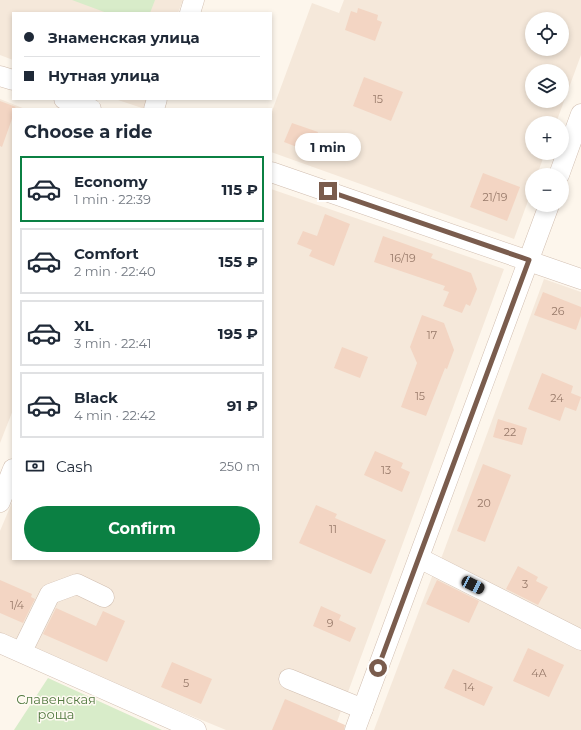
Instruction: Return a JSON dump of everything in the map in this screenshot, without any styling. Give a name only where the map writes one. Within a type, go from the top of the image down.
[{"type":"street","points":[[190,12],[194,0]]},
{"type":"street","points":[[0,76],[12,80]]},
{"type":"street","points":[[67,100],[88,108]]},
{"type":"street","points":[[562,168],[581,114]]},
{"type":"street","points":[[272,172],[581,279]]},
{"type":"street","points":[[355,730],[546,212]]},
{"type":"street","points":[[0,502],[12,472]]},
{"type":"street","points":[[419,558],[581,640]]},
{"type":"street","points":[[22,651],[50,594],[77,584],[104,596]]},
{"type":"street","points":[[0,643],[22,651],[196,730]]},
{"type":"street","points":[[289,679],[363,709]]},
{"type":"shaded area","points":[[0,0],[183,0],[178,12],[12,12],[12,60],[0,55]]},
{"type":"shaded area","points":[[344,0],[581,0],[581,55],[569,88],[569,64],[525,64],[525,108],[562,108],[559,116],[525,116],[525,160],[542,160],[540,168],[525,168],[525,209],[514,239],[272,152],[272,111],[312,3],[339,13]]},
{"type":"shaded area","points":[[0,99],[22,108],[12,108],[12,413],[0,443]]},
{"type":"shaded area","points":[[118,100],[148,100],[145,108]]},
{"type":"shaded area","points":[[272,189],[504,269],[334,730],[226,730],[0,637],[0,531],[12,502],[12,560],[272,560]]},
{"type":"shaded area","points":[[544,279],[581,292],[581,630],[441,559]]},
{"type":"shaded area","points":[[433,574],[581,648],[581,730],[374,730]]},
{"type":"green space","points":[[72,0],[155,0],[150,12],[104,12]]},
{"type":"green space","name":"Славенская роща","points":[[48,678],[162,730],[14,730]]},
{"type":"building","points":[[358,8],[378,15],[377,20],[382,22],[375,41],[345,30],[351,11],[357,13]]},
{"type":"building","points":[[364,77],[403,92],[391,121],[353,106]]},
{"type":"building","points":[[0,101],[16,107],[12,108],[12,119],[2,147],[0,146]]},
{"type":"building","points":[[292,123],[318,132],[310,152],[284,142]]},
{"type":"building","points":[[483,173],[520,187],[507,221],[470,207]]},
{"type":"building","points":[[325,214],[350,224],[334,266],[309,256],[312,250],[297,244],[303,231],[317,236]]},
{"type":"building","points":[[383,236],[433,254],[431,258],[471,273],[477,289],[470,306],[466,304],[462,313],[443,306],[449,292],[443,290],[445,286],[374,262]]},
{"type":"building","points":[[543,292],[581,307],[581,316],[576,330],[534,315]]},
{"type":"building","points":[[422,315],[444,323],[454,350],[447,369],[445,368],[426,416],[401,407],[417,363],[410,347]]},
{"type":"building","points":[[342,347],[368,357],[360,378],[334,368]]},
{"type":"building","points":[[542,373],[573,386],[571,393],[581,397],[576,411],[565,407],[560,421],[528,409]]},
{"type":"building","points":[[498,419],[527,428],[522,445],[493,437]]},
{"type":"building","points":[[375,451],[403,463],[401,468],[410,472],[402,492],[364,475]]},
{"type":"building","points":[[483,464],[511,475],[485,542],[457,531]]},
{"type":"building","points":[[316,505],[337,514],[335,518],[386,540],[371,574],[299,543]]},
{"type":"building","points":[[518,566],[538,577],[536,581],[548,587],[538,605],[506,589]]},
{"type":"building","points":[[0,580],[32,594],[31,597],[35,599],[23,623],[0,613]]},
{"type":"building","points":[[437,580],[479,601],[469,623],[426,604]]},
{"type":"building","points":[[321,606],[341,615],[339,620],[356,628],[350,642],[313,626]]},
{"type":"building","points":[[56,608],[96,626],[103,611],[125,621],[107,662],[43,634]]},
{"type":"building","points":[[528,648],[564,665],[549,697],[513,681]]},
{"type":"building","points":[[172,662],[212,679],[201,704],[161,687]]},
{"type":"building","points":[[453,669],[493,687],[484,706],[444,688]]},
{"type":"building","points":[[285,699],[345,725],[344,730],[272,730]]},
{"type":"route","points":[[328,191],[529,260],[378,668]]}]
